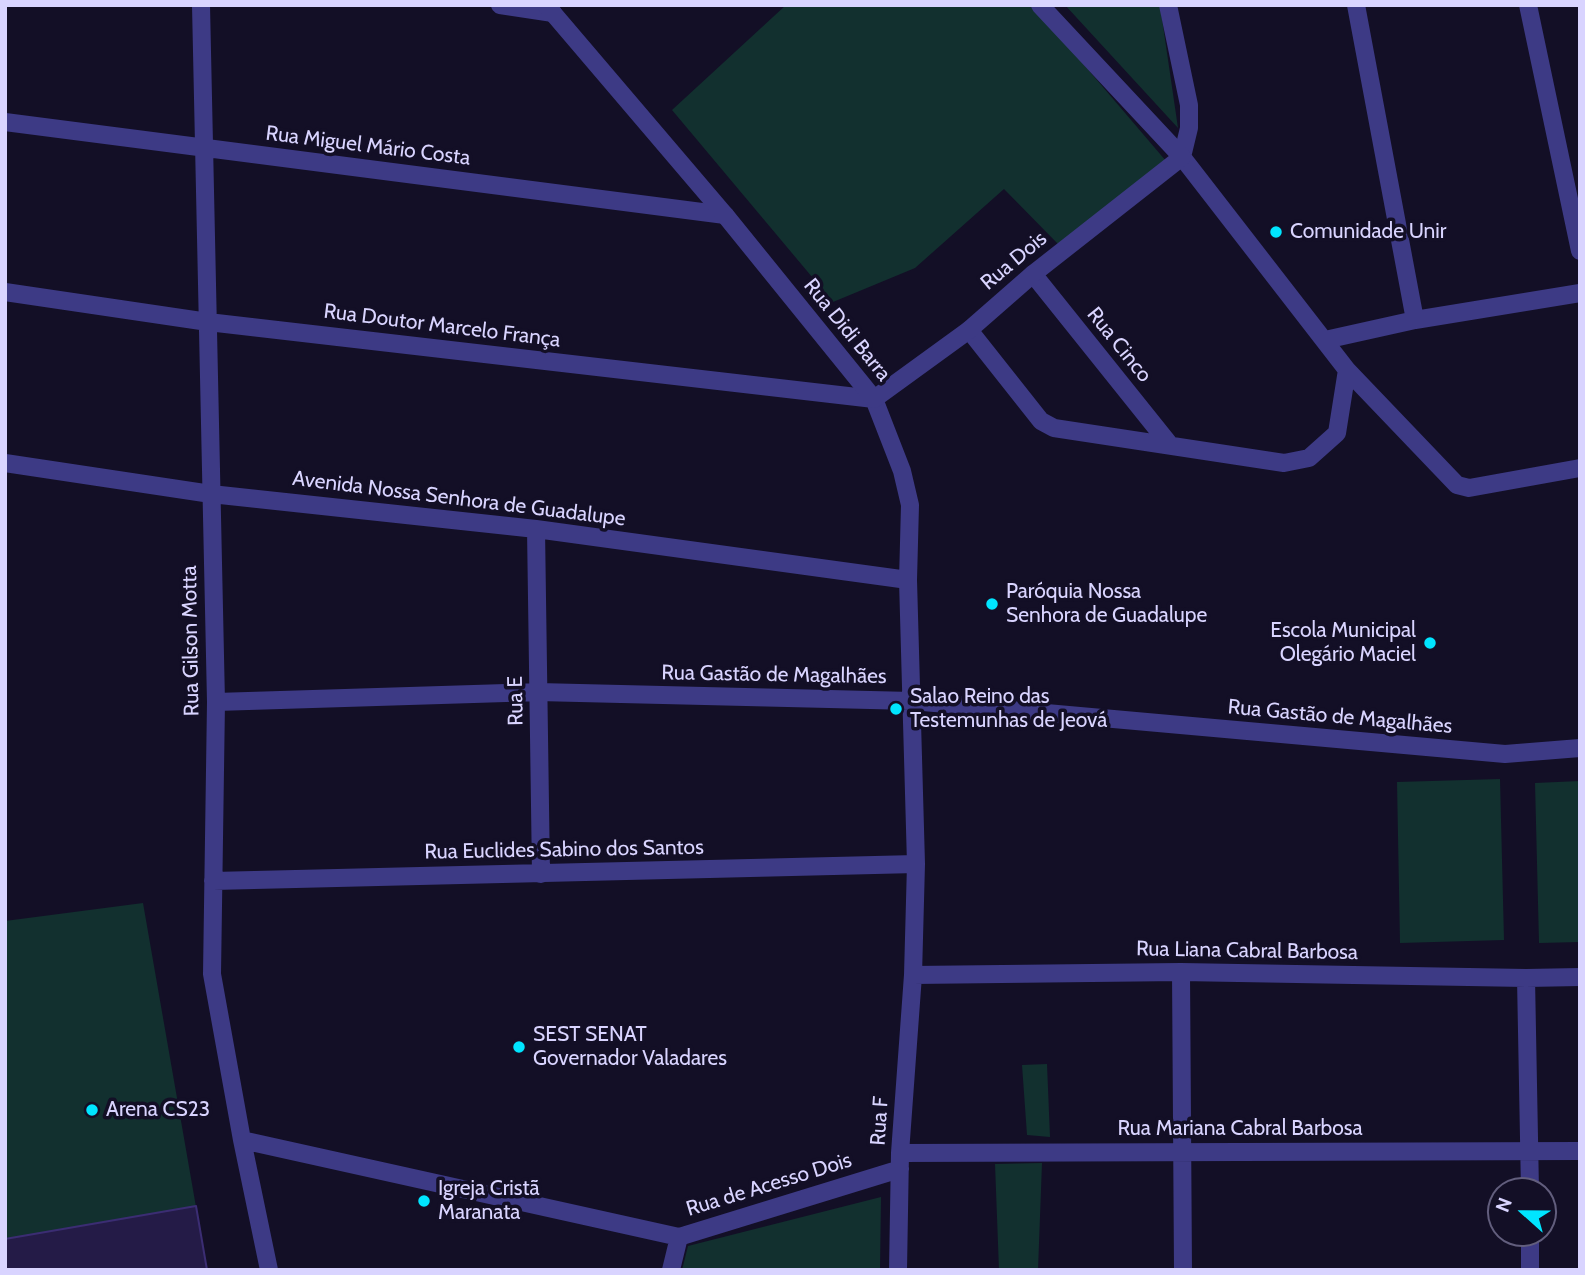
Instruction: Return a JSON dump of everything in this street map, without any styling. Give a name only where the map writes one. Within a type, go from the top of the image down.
[{"type":"street","name":"Rua Gilson Motta","points":[[201,5],[216,702],[212,974],[269,1270]]},
{"type":"street","points":[[500,5],[549,9]]},
{"type":"street","points":[[1040,5],[1182,157],[1347,370],[1457,485],[1469,488],[1580,468]]},
{"type":"street","points":[[1168,5],[1189,105],[1189,128],[1182,157]]},
{"type":"street","points":[[1356,5],[1415,320]]},
{"type":"street","points":[[1528,5],[1580,251]]},
{"type":"street","name":"Rua Didi Barra","points":[[549,9],[725,215],[874,399],[902,471],[910,505],[908,580],[916,864],[913,975]]},
{"type":"street","name":"Rua Miguel Mário Costa","points":[[5,122],[725,215]]},
{"type":"street","name":"Rua Dois","points":[[874,399],[969,330],[1032,274],[1182,157]]},
{"type":"street","name":"Rua Cinco","points":[[1032,274],[1170,445]]},
{"type":"street","name":"Rua Doutor Marcelo França","points":[[5,292],[208,322],[874,399]]},
{"type":"street","points":[[1325,340],[1415,320],[1580,293]]},
{"type":"street","points":[[969,330],[1041,421],[1054,428],[1284,463],[1309,458],[1337,433],[1347,370]]},
{"type":"street","name":"Avenida Nossa Senhora de Guadalupe","points":[[5,463],[211,494],[536,528],[908,580]]},
{"type":"street","name":"Rua E","points":[[536,528],[541,874]]},
{"type":"street","name":"Rua Gastão de Magalhães","points":[[216,702],[538,691],[912,701],[1505,754],[1580,748]]},
{"type":"street","name":"Rua Euclides Sabino dos Santos","points":[[213,880],[916,864]]},
{"type":"street","points":[[1181,972],[1183,1270]]},
{"type":"street","name":"Rua Liana Cabral Barbosa","points":[[913,975],[1181,972],[1580,977]]},
{"type":"street","name":"Rua F","points":[[898,1270],[900,1161],[913,975]]},
{"type":"street","points":[[1526,978],[1530,1177]]},
{"type":"street","name":"Rua de Acesso Dois","points":[[242,1140],[679,1237],[900,1161]]},
{"type":"street","name":"Rua Mariana Cabral Barbosa","points":[[900,1161],[1181,1151],[1580,1151]]},
{"type":"street","points":[[671,1270],[679,1237]]},
{"type":"street","points":[[1530,1247],[1530,1270]]},
{"type":"green space","points":[[786,5],[1033,5],[1166,161],[1058,244],[1004,189],[915,268],[833,302],[672,110]]},
{"type":"green space","points":[[1065,5],[1160,5],[1178,128]]},
{"type":"green space","points":[[1500,779],[1504,940],[1400,943],[1397,782]]},
{"type":"green space","points":[[1580,781],[1580,942],[1539,943],[1535,783]]},
{"type":"green space","name":"Arena CS23","points":[[143,903],[207,1270],[5,1270],[5,921]]},
{"type":"green space","points":[[1047,1064],[1050,1137],[1027,1135],[1022,1065]]},
{"type":"green space","points":[[1042,1163],[1038,1270],[999,1270],[995,1164]]},
{"type":"green space","points":[[881,1197],[880,1270],[682,1270],[688,1246]]},
{"type":"building","points":[[196,1206],[207,1270],[5,1270],[5,1239]]},
{"type":"place","name":"Comunidade Unir","points":[[1276,232]]},
{"type":"place","name":"Paróquia Nossa Senhora de Guadalupe","points":[[992,604]]},
{"type":"place","name":"Escola Municipal Olegário Maciel","points":[[1430,643]]},
{"type":"place","name":"Salao Reino das Testemunhas de Jeová","points":[[896,709]]},
{"type":"place","name":"SEST SENAT Governador Valadares","points":[[519,1047]]},
{"type":"place","name":"Arena CS23","points":[[92,1110]]},
{"type":"place","name":"Igreja Cristã Maranata","points":[[424,1201]]}]
